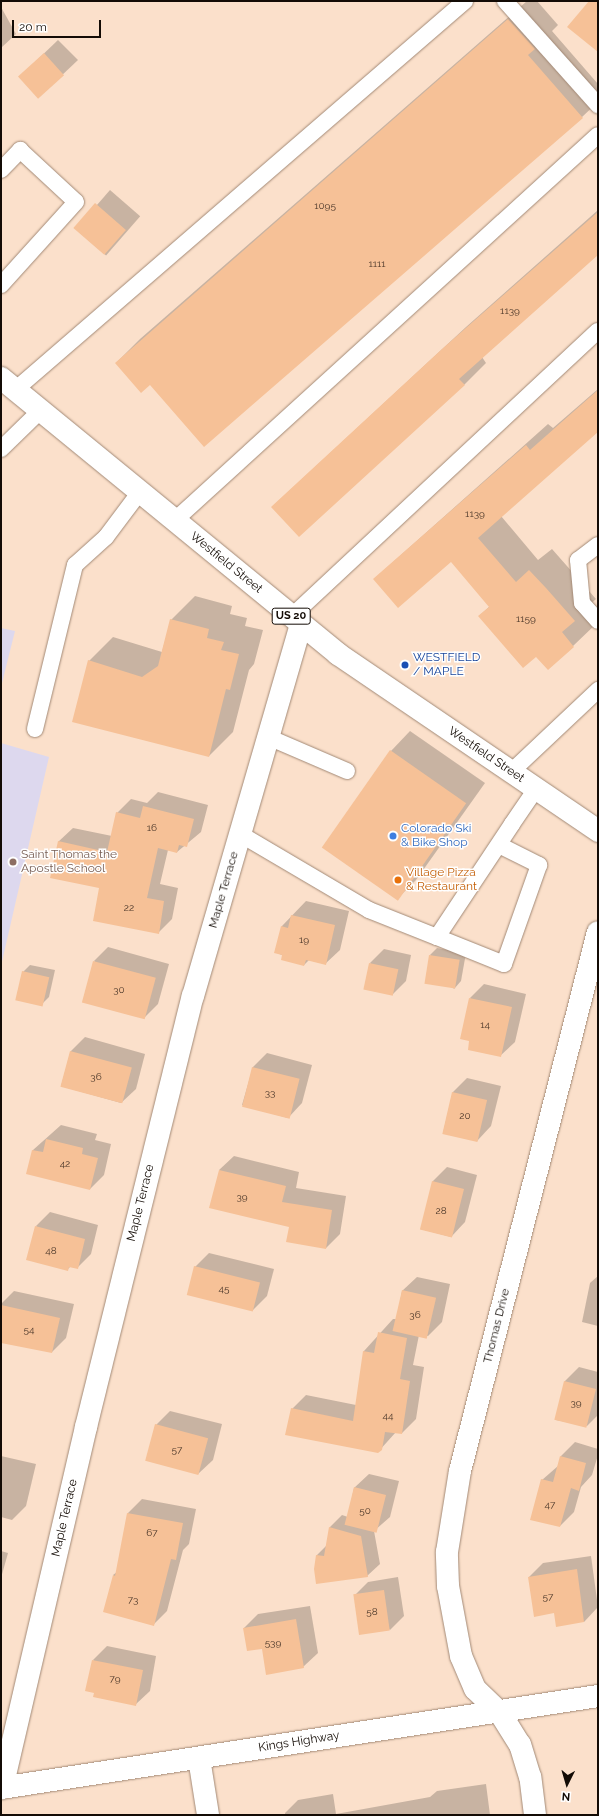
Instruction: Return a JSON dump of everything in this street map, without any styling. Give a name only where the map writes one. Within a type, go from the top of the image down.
[{"type":"street","name":"Westfield Street","points":[[8,384],[338,654],[598,831]]},
{"type":"street","name":"Maple Terrace","points":[[2,1788],[86,1427],[191,1004],[268,737],[296,620]]},
{"type":"street","name":"Thomas Drive","points":[[535,1815],[530,1777],[520,1745],[499,1712],[475,1689],[461,1656],[448,1586],[448,1538],[460,1471],[598,932]]},
{"type":"street","name":"Kings Highway","points":[[2,1788],[598,1696]]},
{"type":"street","points":[[200,1758],[208,1815]]},
{"type":"lane","points":[[8,384],[466,1]]},
{"type":"lane","points":[[505,1],[598,105]]},
{"type":"lane","points":[[174,521],[598,135]]},
{"type":"lane","points":[[1,170],[20,150],[76,202],[1,285]]},
{"type":"lane","points":[[296,620],[598,331]]},
{"type":"lane","points":[[1,449],[40,411]]},
{"type":"lane","points":[[35,729],[75,565],[106,537],[139,492]]},
{"type":"lane","points":[[598,545],[578,560],[582,603],[598,622]]},
{"type":"lane","points":[[511,772],[598,690]]},
{"type":"lane","points":[[268,737],[347,771]]},
{"type":"lane","points":[[437,937],[536,789]]},
{"type":"lane","points":[[240,834],[369,910],[504,964],[538,865],[499,845]]},
{"type":"shaded area","points":[[1,628],[15,631],[1,687]]},
{"type":"shaded area","name":"Saint Thomas the Apostle School","points":[[1,743],[49,757],[1,966]]},
{"type":"building","points":[[589,1],[598,1],[598,52],[567,27]]},
{"type":"building","points":[[508,19],[535,49],[528,55],[583,118],[204,447],[150,385],[141,393],[115,363]]},
{"type":"building","points":[[44,53],[64,75],[38,99],[18,76]]},
{"type":"building","points":[[95,203],[126,230],[104,255],[73,228]]},
{"type":"building","points":[[598,212],[598,255],[459,379],[465,385],[299,537],[271,507],[442,349]]},
{"type":"building","points":[[598,390],[598,432],[478,538],[516,582],[529,570],[546,588],[575,621],[562,632],[574,647],[548,670],[536,657],[523,668],[478,616],[489,607],[451,562],[398,608],[373,579],[526,445],[530,450]]},
{"type":"building","points":[[170,619],[209,629],[207,638],[224,642],[221,650],[239,654],[230,690],[226,689],[209,757],[72,722],[88,660],[142,677],[158,666]]},
{"type":"building","points":[[390,750],[466,803],[398,901],[322,847]]},
{"type":"building","points":[[143,806],[194,819],[187,847],[179,845],[177,853],[158,848],[147,898],[164,901],[159,934],[93,921],[99,888],[50,878],[58,841],[107,852],[116,812],[140,818]]},
{"type":"building","points":[[291,915],[335,925],[326,965],[306,960],[304,966],[281,960],[282,955],[274,953],[281,926],[288,928]]},
{"type":"building","points":[[429,955],[460,960],[455,988],[424,984]]},
{"type":"building","points":[[93,961],[156,978],[145,1019],[82,1003]]},
{"type":"building","points":[[369,963],[398,969],[393,996],[363,989]]},
{"type":"building","points":[[22,971],[49,977],[43,1007],[15,1000]]},
{"type":"building","points":[[469,998],[512,1007],[501,1057],[468,1050],[469,1041],[460,1039]]},
{"type":"building","points":[[70,1051],[132,1068],[122,1103],[60,1087]]},
{"type":"building","points":[[252,1067],[300,1079],[290,1119],[242,1107]]},
{"type":"building","points":[[452,1092],[487,1100],[477,1142],[442,1134]]},
{"type":"building","points":[[46,1139],[83,1148],[82,1154],[98,1158],[90,1190],[26,1174],[32,1150],[43,1152]]},
{"type":"building","points":[[219,1170],[286,1186],[282,1202],[332,1210],[326,1249],[286,1242],[289,1227],[209,1208]]},
{"type":"building","points":[[432,1181],[464,1189],[452,1237],[420,1230]]},
{"type":"building","points":[[35,1226],[85,1239],[78,1269],[69,1267],[68,1271],[26,1260]]},
{"type":"building","points":[[194,1266],[260,1282],[253,1312],[187,1295]]},
{"type":"building","points":[[402,1290],[436,1298],[427,1339],[393,1331]]},
{"type":"building","points":[[1,1305],[60,1318],[52,1353],[1,1343]]},
{"type":"building","points":[[378,1332],[407,1338],[400,1379],[410,1381],[402,1434],[385,1432],[382,1450],[378,1453],[285,1435],[291,1408],[353,1421],[363,1351],[374,1353]]},
{"type":"building","points":[[564,1381],[596,1389],[586,1428],[554,1420]]},
{"type":"building","points":[[155,1424],[208,1438],[198,1475],[145,1461]]},
{"type":"building","points":[[560,1456],[586,1463],[579,1491],[571,1488],[560,1527],[530,1520],[541,1479],[553,1482]]},
{"type":"building","points":[[354,1487],[386,1495],[377,1533],[345,1525]]},
{"type":"building","points":[[127,1513],[183,1523],[176,1560],[171,1559],[154,1626],[103,1612],[113,1575],[115,1576]]},
{"type":"building","points":[[329,1527],[361,1536],[368,1577],[316,1584],[314,1569],[316,1555],[324,1556]]},
{"type":"building","points":[[577,1569],[584,1622],[556,1627],[554,1613],[534,1617],[528,1577]]},
{"type":"building","points":[[384,1590],[390,1631],[359,1635],[353,1594]]},
{"type":"building","points":[[296,1619],[304,1668],[266,1675],[262,1649],[247,1651],[243,1628]]},
{"type":"building","points":[[92,1660],[143,1670],[136,1706],[93,1697],[94,1693],[85,1691]]},
{"type":"place","name":"WESTFIELD / MAPLE","points":[[405,665]]},
{"type":"place","name":"Colorado Ski & Bike Shop","points":[[393,836]]},
{"type":"place","name":"Saint Thomas the Apostle School","points":[[13,862]]},
{"type":"place","name":"Village Pizza & Restaurant","points":[[398,880]]}]
